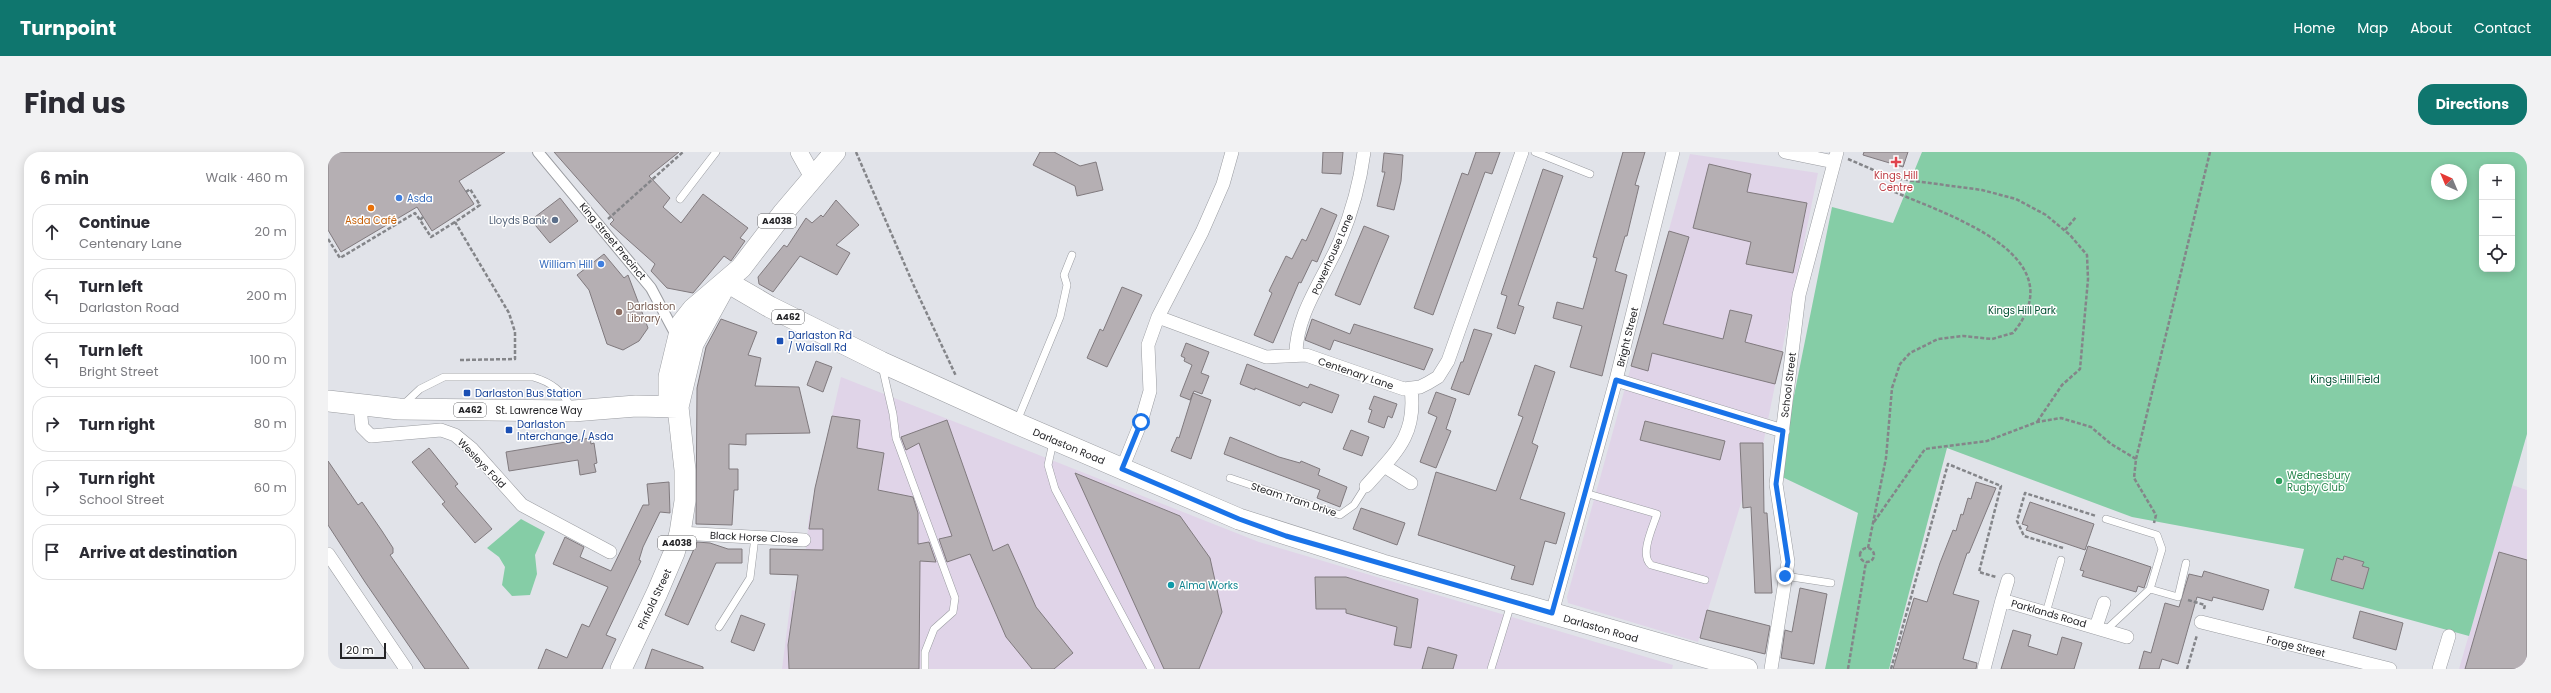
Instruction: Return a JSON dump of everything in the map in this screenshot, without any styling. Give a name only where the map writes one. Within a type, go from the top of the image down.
[{"type":"main road","name":"A4038","points":[[678,407],[693,344],[727,282],[831,156]]},
{"type":"main road","name":"A4038","points":[[678,407],[669,396],[669,377],[677,337],[682,323],[693,309],[727,282]]},
{"type":"main road","name":"Darlaston Road","points":[[727,282],[770,308],[881,362],[968,402],[1239,519],[1286,536],[1747,669]]},
{"type":"main road","name":"St. Lawrence Way","points":[[328,401],[360,406],[399,409],[573,410],[636,406],[678,407]]},
{"type":"main road","name":"Pinfold Street","points":[[620,669],[660,587],[680,534],[685,501],[685,470],[678,407]]},
{"type":"street","name":"King Street Precinct","points":[[538,152],[651,288],[677,337]]},
{"type":"street","points":[[799,152],[813,177]]},
{"type":"street","points":[[1122,469],[1141,422],[1150,391],[1148,345],[1158,317],[1202,232],[1223,184],[1232,152]]},
{"type":"street","name":"Powerhouse Lane","points":[[1296,354],[1300,322],[1336,248],[1353,208],[1364,152]]},
{"type":"street","points":[[1411,389],[1428,383],[1444,368],[1522,152]]},
{"type":"street","name":"Bright Street","points":[[1552,613],[1616,380],[1673,152]]},
{"type":"street","points":[[1785,152],[1836,156]]},
{"type":"street","name":"School Street","points":[[1771,669],[1788,562],[1776,484],[1799,296],[1836,156]]},
{"type":"street","name":"Centenary Lane","points":[[1158,317],[1266,357],[1275,358],[1296,354],[1306,355],[1395,387],[1411,389]]},
{"type":"street","points":[[1616,380],[1783,431]]},
{"type":"street","name":"Steam Tram Drive","points":[[1366,486],[1384,466],[1407,436],[1412,415],[1411,389]]},
{"type":"street","name":"Wesleys Fold","points":[[360,406],[362,427],[371,436],[441,430],[455,435],[472,449],[522,505],[610,552]]},
{"type":"street","points":[[1384,466],[1411,483]]},
{"type":"street","name":"Black Horse Close","points":[[680,534],[804,540]]},
{"type":"street","points":[[328,554],[406,669]]},
{"type":"street","name":"Parklands Road","points":[[1984,669],[2008,580]]},
{"type":"street","name":"Parklands Road","points":[[2002,600],[2101,628],[2127,637]]},
{"type":"street","name":"Parklands Road","points":[[2101,628],[2104,604]]},
{"type":"street","name":"Forge Street","points":[[2201,622],[2390,669]]},
{"type":"street","points":[[2439,669],[2449,636]]},
{"type":"lane","points":[[680,199],[716,152]]},
{"type":"lane","points":[[1535,152],[1590,174]]},
{"type":"lane","points":[[1016,423],[1060,317],[1067,285],[1064,275],[1072,255]]},
{"type":"lane","points":[[881,362],[894,414],[896,438],[955,598],[953,612],[934,629],[925,652],[925,669]]},
{"type":"lane","points":[[399,409],[420,389],[444,377],[533,377],[544,380],[557,388],[573,410]]},
{"type":"lane","points":[[1054,439],[1048,466],[1055,489],[1151,669]]},
{"type":"lane","name":"Steam Tram Drive","points":[[1230,478],[1340,515],[1354,505],[1366,486]]},
{"type":"lane","points":[[1585,493],[1657,514],[1645,554],[1647,562],[1651,565],[1705,580]]},
{"type":"lane","points":[[2101,628],[2150,589],[2162,549],[2157,535],[2106,519]]},
{"type":"lane","points":[[719,627],[750,578],[755,537]]},
{"type":"lane","points":[[2046,613],[2061,560]]},
{"type":"lane","points":[[2150,589],[2178,598],[2186,563]]},
{"type":"lane","points":[[1785,576],[1831,584]]},
{"type":"lane","points":[[1491,669],[1511,602]]},
{"type":"path","points":[[600,226],[683,152]]},
{"type":"path","points":[[856,152],[914,286],[968,402]]},
{"type":"path","points":[[2152,534],[2156,515],[2134,478],[2136,460],[2210,152]]},
{"type":"path","points":[[1836,156],[1892,178],[1982,190],[2016,198],[2046,215],[2065,230],[2087,255],[2088,278],[2080,369],[2062,384],[2037,422]]},
{"type":"path","points":[[1868,548],[1886,458],[1892,388],[1900,364],[1910,353],[1938,340],[1963,336],[1992,339],[2013,333],[2021,323],[2030,305],[2030,284],[2018,260],[2002,244],[1984,231],[1890,190],[1892,178]]},
{"type":"path","points":[[328,239],[340,258],[415,213],[431,237],[480,205],[470,189],[466,192]]},
{"type":"path","points":[[420,220],[423,217]]},
{"type":"path","points":[[2065,230],[2076,217]]},
{"type":"path","points":[[455,222],[509,313],[515,332],[515,359],[460,360]]},
{"type":"path","points":[[1873,524],[1925,449],[1987,441],[2037,422],[2060,418],[2091,427],[2111,444],[2136,460]]},
{"type":"path","points":[[1891,669],[1948,464],[2001,486],[1979,572],[2008,580]]},
{"type":"path","points":[[2061,560],[2064,548],[2024,536],[2017,521],[2025,493],[2092,514]]},
{"type":"path","points":[[1866,562],[1860,556],[1860,552],[1868,548]]},
{"type":"path","points":[[1866,562],[1874,558],[1872,550],[1868,548]]},
{"type":"path","points":[[1848,669],[1866,562]]},
{"type":"shaded area","points":[[1690,154],[1818,173],[1757,474],[1758,498],[1742,500],[1698,642],[1568,603],[1567,597]]},
{"type":"shaded area","points":[[841,377],[1259,542],[1673,665],[1672,669],[782,669],[792,590],[802,594],[809,517]]},
{"type":"shaded area","points":[[2512,485],[2527,490],[2527,669],[2459,669]]},
{"type":"green space","points":[[1922,152],[2527,152],[2527,434],[2469,636],[2294,588],[2304,549],[2132,517],[1947,448],[1889,669],[1825,669],[1858,513],[1778,475],[1832,207],[1893,223]]},
{"type":"green space","points":[[521,519],[545,532],[535,555],[537,574],[530,595],[512,596],[502,585],[505,567],[499,557],[487,548]]},
{"type":"building","name":"Asda","points":[[328,152],[505,152],[459,181],[474,204],[432,231],[417,207],[341,252],[328,230]]},
{"type":"building","points":[[554,152],[679,152],[649,176],[670,198],[663,207],[681,223],[703,194],[748,228],[740,238],[745,241],[731,261],[724,256],[693,293],[667,288],[651,271],[655,264],[610,224],[614,220]]},
{"type":"building","points":[[1040,152],[1054,152],[1080,166],[1096,162],[1103,190],[1077,196],[1075,186],[1033,165]]},
{"type":"building","points":[[1323,152],[1343,152],[1341,174],[1322,173]]},
{"type":"building","points":[[1476,152],[1500,152],[1492,174],[1485,172],[1433,315],[1414,308],[1462,173],[1468,175]]},
{"type":"building","points":[[1623,152],[1645,152],[1635,185],[1639,186],[1627,236],[1625,236],[1615,271],[1627,275],[1602,376],[1570,367],[1582,326],[1553,318],[1557,302],[1583,309],[1597,258],[1593,257]]},
{"type":"building","name":"Kings Hill Centre","points":[[1864,152],[1908,152],[1903,167],[1863,155]]},
{"type":"building","points":[[1384,153],[1403,155],[1401,181],[1394,210],[1377,206],[1385,172],[1382,172]]},
{"type":"building","points":[[1709,164],[1751,174],[1747,192],[1807,203],[1793,273],[1746,264],[1751,242],[1693,228]]},
{"type":"building","points":[[1543,169],[1563,176],[1518,305],[1524,307],[1515,334],[1497,328],[1507,296],[1501,294]]},
{"type":"building","name":"Lloyds Bank","points":[[560,198],[578,221],[550,243],[531,220]]},
{"type":"building","points":[[836,200],[859,225],[836,245],[850,253],[837,275],[800,256],[773,292],[759,284],[758,277],[784,245],[787,247],[806,218],[812,223],[821,215],[823,217]]},
{"type":"building","points":[[1321,208],[1337,215],[1317,262],[1312,260],[1301,283],[1299,282],[1273,343],[1254,335],[1272,293],[1269,291],[1286,256],[1292,259],[1302,239],[1306,241]]},
{"type":"building","points":[[1364,226],[1389,236],[1360,305],[1335,295]]},
{"type":"building","points":[[1669,231],[1689,237],[1663,324],[1723,339],[1730,310],[1752,315],[1745,342],[1783,352],[1775,384],[1652,353],[1648,371],[1631,366]]},
{"type":"building","name":"Darlaston Library","points":[[604,254],[624,278],[628,275],[648,328],[639,341],[623,350],[607,344],[589,290],[577,275]]},
{"type":"building","points":[[1122,287],[1142,295],[1107,367],[1087,358],[1100,329],[1103,331]]},
{"type":"building","points":[[721,319],[757,332],[748,355],[761,358],[755,386],[799,387],[810,433],[746,434],[746,445],[729,444],[729,469],[738,469],[738,490],[734,490],[732,525],[696,524],[697,388],[706,347]]},
{"type":"building","points":[[1312,319],[1350,334],[1354,324],[1433,349],[1424,370],[1334,340],[1330,350],[1305,340]]},
{"type":"building","points":[[1474,329],[1492,334],[1469,395],[1451,389],[1461,362],[1463,362]]},
{"type":"building","points":[[1186,343],[1209,352],[1201,373],[1209,376],[1202,394],[1194,391],[1190,400],[1180,396],[1192,365],[1184,361],[1185,358],[1181,356]]},
{"type":"building","points":[[816,361],[832,367],[823,392],[807,385]]},
{"type":"building","points":[[1247,364],[1308,388],[1310,384],[1339,395],[1332,413],[1303,402],[1300,406],[1255,388],[1255,390],[1240,384]]},
{"type":"building","points":[[1535,365],[1555,372],[1532,443],[1538,446],[1520,499],[1565,513],[1556,544],[1545,541],[1533,585],[1511,579],[1515,566],[1418,535],[1436,472],[1496,491],[1523,417],[1518,415]]},
{"type":"building","points":[[1436,392],[1456,399],[1446,429],[1451,431],[1436,468],[1420,462],[1437,417],[1428,413]]},
{"type":"building","points":[[1193,393],[1211,400],[1191,459],[1171,451],[1177,437],[1179,438]]},
{"type":"building","points":[[1374,396],[1397,404],[1392,418],[1388,416],[1384,428],[1368,422],[1372,410],[1369,409]]},
{"type":"building","points":[[832,416],[860,420],[857,448],[884,453],[878,490],[913,497],[918,513],[918,544],[929,542],[936,562],[920,561],[919,669],[789,669],[788,645],[798,575],[770,574],[770,549],[823,550],[823,529],[809,529],[815,488]]},
{"type":"building","points":[[947,420],[993,551],[1008,544],[1036,607],[1073,653],[1054,669],[1032,669],[1006,637],[970,554],[947,562],[939,539],[952,536],[919,443],[906,450],[901,437]]},
{"type":"building","points":[[1645,421],[1725,441],[1720,460],[1640,440]]},
{"type":"building","points":[[1351,430],[1369,437],[1362,456],[1343,449]]},
{"type":"building","points":[[1230,437],[1279,457],[1300,463],[1301,461],[1320,469],[1318,475],[1347,487],[1340,507],[1317,498],[1320,490],[1224,454]]},
{"type":"building","points":[[590,438],[591,444],[594,443],[597,463],[594,464],[596,472],[580,475],[578,460],[509,471],[506,452]]},
{"type":"building","points":[[1740,443],[1763,443],[1764,513],[1767,513],[1772,593],[1755,593],[1751,507],[1743,508]]},
{"type":"building","points":[[429,448],[458,484],[455,486],[492,529],[475,543],[442,504],[445,502],[412,462]]},
{"type":"building","points":[[328,461],[358,505],[362,502],[382,531],[393,548],[393,553],[390,555],[469,669],[425,669],[365,582],[328,525]]},
{"type":"building","name":"Alma Works","points":[[1075,473],[1180,516],[1210,558],[1222,612],[1199,669],[1164,669]]},
{"type":"building","points":[[669,482],[670,513],[660,512],[643,547],[639,560],[641,561],[606,635],[616,639],[602,669],[538,669],[546,649],[567,658],[582,624],[589,627],[608,587],[553,564],[565,537],[584,547],[580,557],[611,571],[643,505],[649,505],[647,484]]},
{"type":"building","points":[[1976,482],[1996,488],[1969,553],[1967,553],[1953,594],[1979,601],[1963,659],[1977,663],[1976,669],[1893,669],[1914,598],[1927,602],[1953,530],[1956,531],[1968,498],[1971,499]]},
{"type":"building","points":[[2030,502],[2094,524],[2085,550],[2026,530],[2028,526],[2022,524]]},
{"type":"building","points":[[1361,508],[1405,523],[1397,545],[1353,529]]},
{"type":"building","points":[[697,542],[710,543],[728,549],[742,549],[742,563],[716,563],[688,625],[665,615]]},
{"type":"building","points":[[2088,546],[2151,567],[2144,588],[2138,586],[2136,592],[2082,576],[2084,571],[2080,570]]},
{"type":"building","points":[[2499,552],[2527,560],[2527,669],[2465,669]]},
{"type":"building","points":[[2344,556],[2364,562],[2362,566],[2369,568],[2363,589],[2331,580],[2337,558],[2343,560]]},
{"type":"building","points":[[2204,571],[2269,590],[2263,610],[2213,597],[2212,601],[2197,597],[2178,664],[2162,659],[2159,669],[2139,669],[2144,651],[2151,653],[2165,603],[2179,607],[2189,574],[2202,577]]},
{"type":"building","points":[[1315,577],[1346,577],[1418,599],[1411,648],[1394,645],[1397,627],[1346,613],[1346,609],[1316,609]]},
{"type":"building","points":[[1800,588],[1827,594],[1814,664],[1781,658],[1785,630],[1792,632]]},
{"type":"building","points":[[1707,610],[1770,626],[1765,654],[1700,638]]},
{"type":"building","points":[[2360,611],[2403,623],[2396,650],[2353,638]]},
{"type":"building","points":[[741,615],[765,624],[754,651],[731,642]]},
{"type":"building","points":[[2013,630],[2031,635],[2028,646],[2057,655],[2062,637],[2082,643],[2074,669],[2001,669]]},
{"type":"building","points":[[1428,647],[1457,655],[1453,669],[1422,669]]},
{"type":"building","points":[[652,649],[703,667],[703,669],[645,669]]},
{"type":"place","name":"Kings Hill Centre","points":[[1896,162]]},
{"type":"place","name":"Asda","points":[[399,198]]},
{"type":"place","name":"Asda Café","points":[[371,208]]},
{"type":"place","name":"Lloyds Bank","points":[[555,220]]},
{"type":"place","name":"William Hill","points":[[601,264]]},
{"type":"place","name":"Darlaston Library","points":[[619,312]]},
{"type":"place","name":"Darlaston Rd / Walsall Rd","points":[[780,341]]},
{"type":"place","name":"Darlaston Bus Station","points":[[467,393]]},
{"type":"place","name":"Darlaston Interchange / Asda","points":[[509,430]]},
{"type":"place","name":"Wednesbury Rugby Club","points":[[2279,481]]},
{"type":"place","name":"Alma Works","points":[[1171,585]]},
{"type":"route","points":[[1141,422],[1122,469],[1239,519],[1286,536],[1552,613],[1616,380],[1783,431],[1776,484],[1788,562],[1785,576]]},
{"type":"park label","name":"Kings Hill Park","points":[[2022,310]]},
{"type":"park label","name":"Kings Hill Field","points":[[2345,379]]}]
